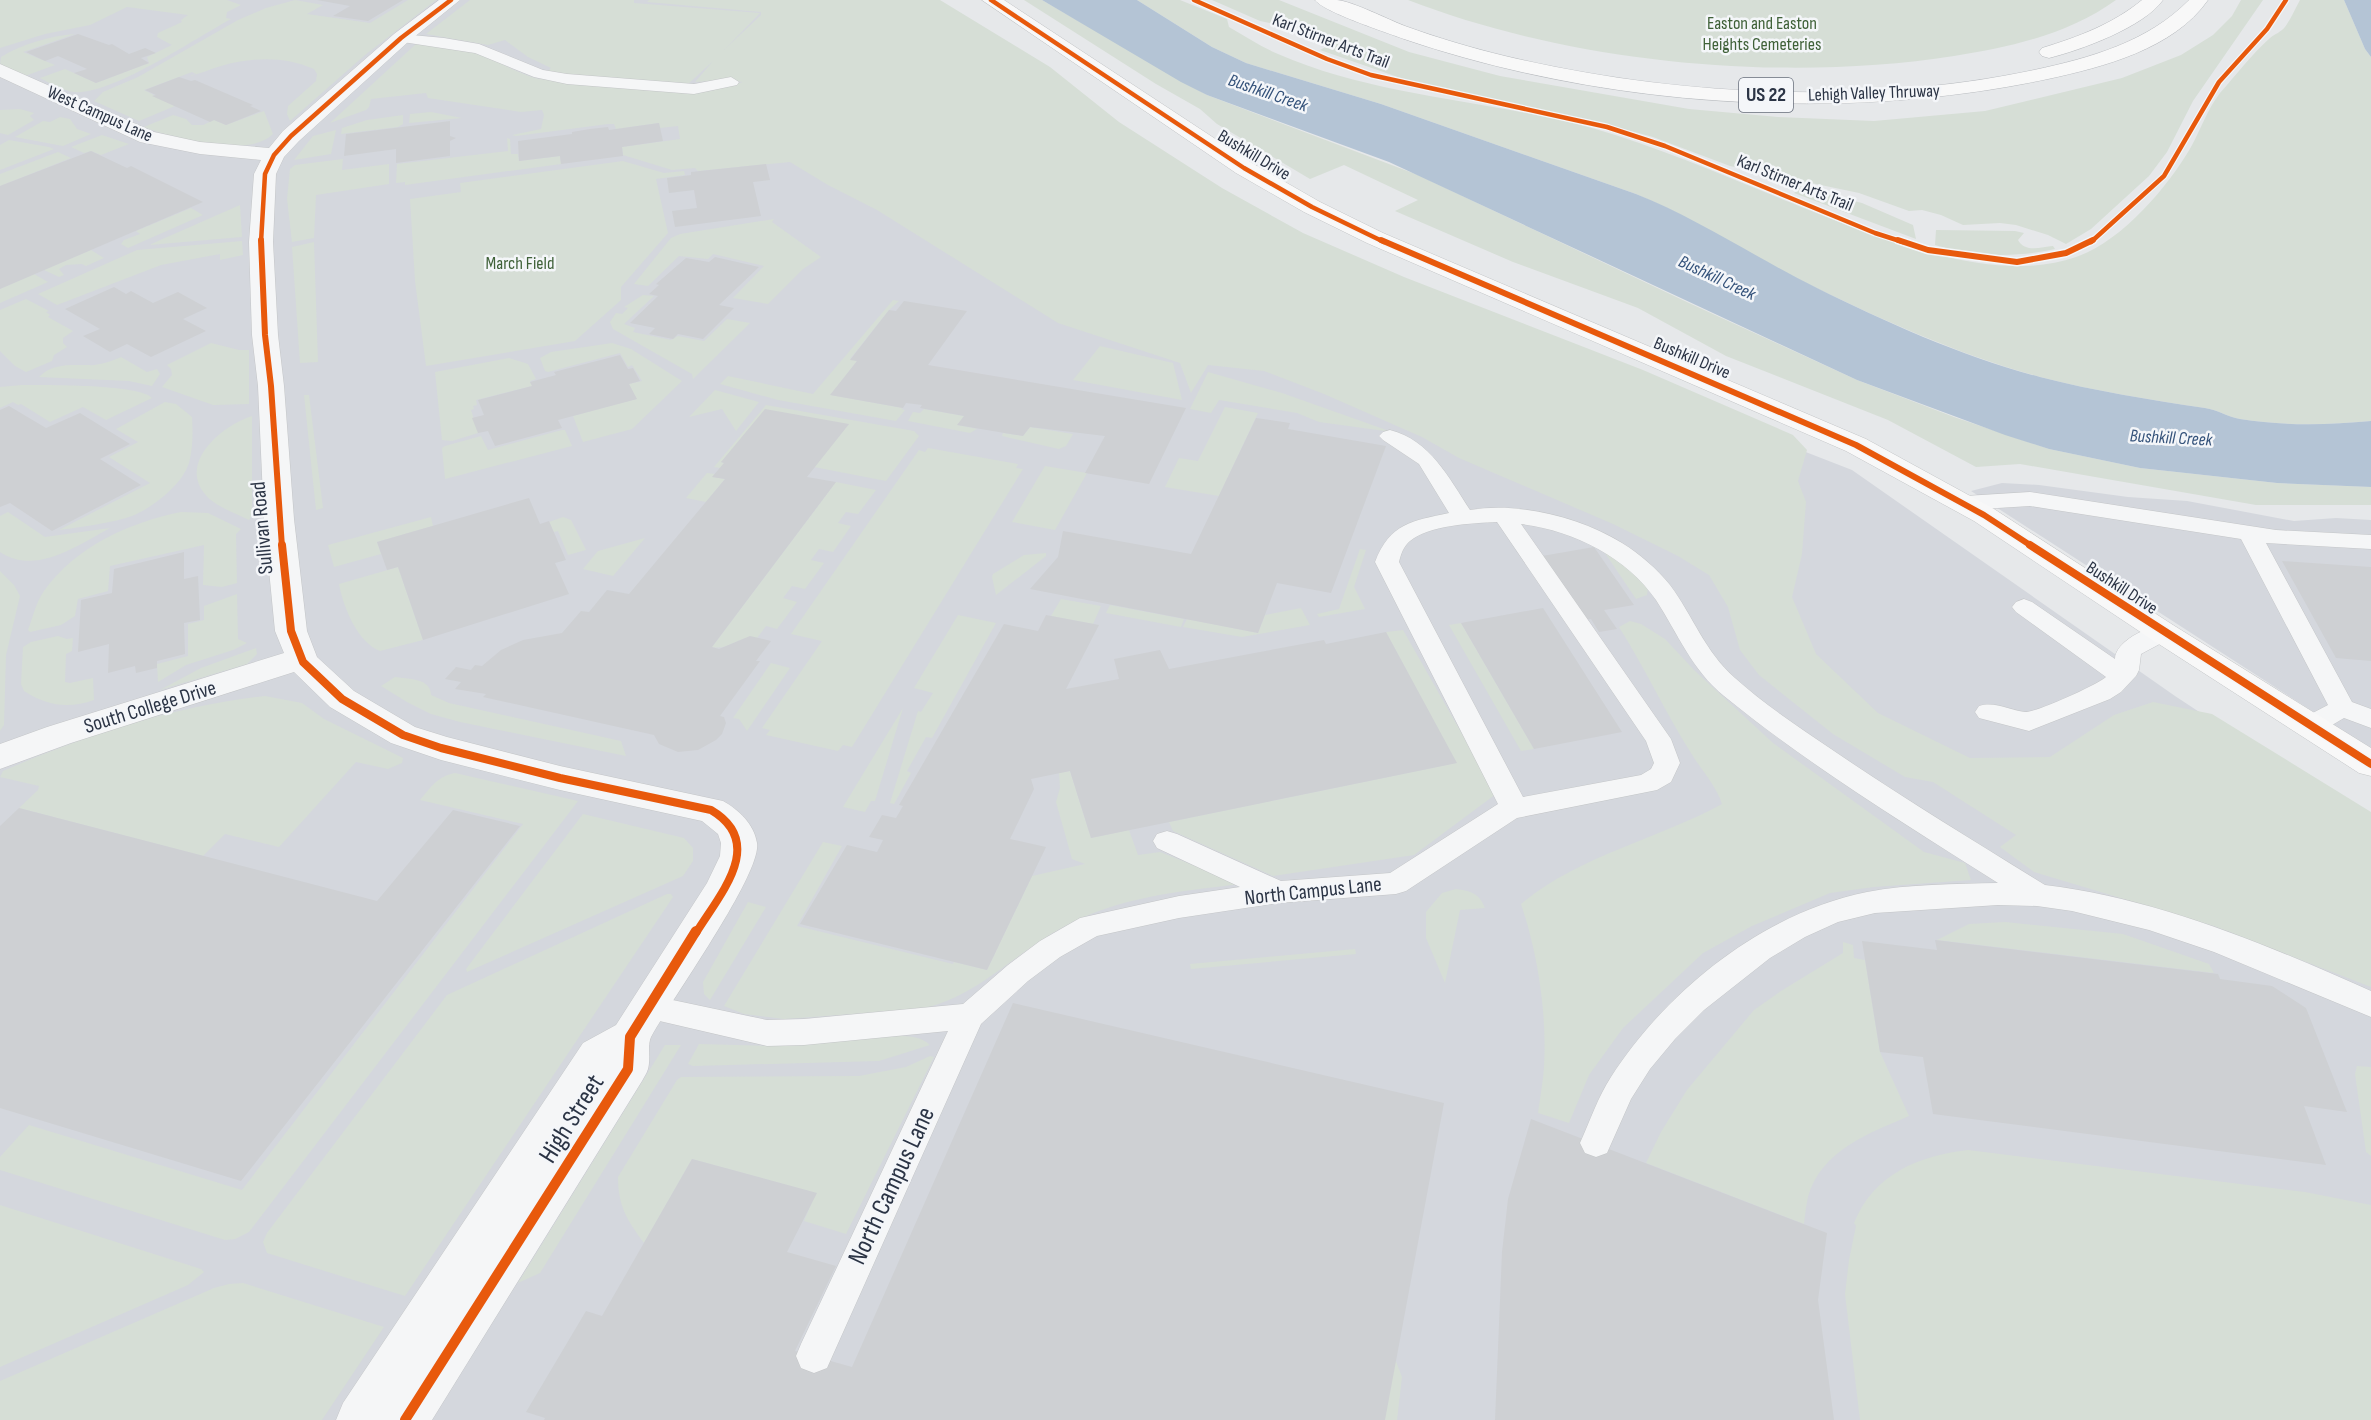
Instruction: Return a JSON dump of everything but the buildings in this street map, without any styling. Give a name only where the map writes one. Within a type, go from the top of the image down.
[{"type":"main road","name":"Bushkill Drive","points":[[991,0],[1244,168],[1312,207],[1375,238],[1856,445],[1965,503],[2162,632],[2371,764]]},
{"type":"main road","name":"Lehigh Valley Thruway","points":[[1324,0],[1421,38],[1543,70],[1673,89],[1814,96],[1940,91],[1989,85],[2052,73],[2109,56],[2142,42],[2182,17],[2199,0]]},
{"type":"main road","name":"Lehigh Valley Thruway","points":[[1365,0],[1466,35],[1546,54],[1629,68],[1803,80],[1912,75],[1980,67]]},
{"type":"main road","points":[[2033,56],[2097,36],[2133,17],[2154,0]]},
{"type":"street","name":"Sullivan Road","points":[[451,0],[401,38],[291,136],[274,155],[265,174],[261,242],[265,335],[271,386],[279,519],[291,631],[301,659],[346,703],[403,735],[441,748],[549,775],[698,807],[723,817],[733,828]]},
{"type":"street","name":"West Campus Lane","points":[[0,70],[156,140],[200,148],[274,155]]},
{"type":"street","name":"South College Drive","points":[[0,757],[58,735],[301,659]]},
{"type":"street","name":"High Street","points":[[405,1420],[628,1070],[640,1022],[733,870],[738,856],[739,843],[733,828]]},
{"type":"street","name":"High Street","points":[[360,1420],[597,1055],[640,1022]]},
{"type":"lane","points":[[401,38],[444,42],[479,50],[539,74],[567,79],[694,89],[731,82]]},
{"type":"lane","points":[[1390,436],[1426,460],[1463,517]]},
{"type":"lane","points":[[1965,503],[2030,499],[2298,539],[2371,542]]},
{"type":"lane","points":[[1503,514],[1593,648],[1658,739],[1667,763],[1662,775],[1648,783],[1509,809]]},
{"type":"lane","points":[[1509,809],[1512,801],[1387,562],[1396,539],[1411,529],[1463,517],[1503,514],[1538,519],[1577,531],[1604,544],[1635,564],[1657,584],[1695,648],[1731,688],[1826,757],[2042,897]]},
{"type":"lane","points":[[2249,532],[2343,708],[2371,719]]},
{"type":"lane","points":[[2024,607],[2121,676]]},
{"type":"lane","points":[[1988,712],[2029,722],[2101,693],[2112,686],[2127,670],[2127,654],[2132,648],[2162,632]]},
{"type":"lane","points":[[2310,725],[2343,708]]},
{"type":"lane","name":"North Campus Lane","points":[[814,1356],[970,1016],[1018,973],[1050,949],[1090,926],[1179,907],[1278,892],[1396,883],[1509,809]]},
{"type":"lane","points":[[1167,841],[1278,892]]},
{"type":"lane","points":[[1596,1143],[1620,1089],[1655,1041],[1691,1004],[1717,982],[1776,940],[1824,916],[1863,904],[1979,894],[2070,900],[2196,934],[2274,962],[2371,1005]]},
{"type":"lane","points":[[640,1022],[767,1033],[804,1032],[970,1016]]},
{"type":"shaded area","points":[[0,0],[918,0],[1208,193],[1718,418],[1852,470],[2175,696],[2371,825],[2371,1420],[0,1420]]},
{"type":"shaded area","points":[[2002,483],[2187,501],[2294,521],[2336,518],[2371,520],[2371,749],[1971,491]]},
{"type":"green space","points":[[0,0],[227,0],[241,5],[227,12],[226,18],[231,19],[130,76],[90,91],[74,92],[40,78],[65,69],[96,83],[149,63],[147,57],[172,45],[157,37],[158,33],[182,22],[181,20],[188,15],[127,7],[90,25],[45,34],[0,48]]},
{"type":"green space","points":[[295,0],[323,5],[307,14],[370,23],[408,0],[436,0],[365,55],[290,121],[287,114],[288,106],[316,81],[317,74],[314,69],[280,60],[245,61],[189,76],[196,74],[192,72],[144,90],[175,106],[139,121],[94,101],[103,92],[138,77],[238,20],[266,8]]},
{"type":"green space","points":[[470,0],[634,0],[634,3],[760,13],[724,50],[761,15],[761,12],[647,2],[649,0],[940,0],[1050,67],[1119,122],[1222,188],[1303,233],[1404,277],[1643,370],[1793,435],[1807,450],[1798,481],[1806,502],[1802,554],[1792,597],[1816,654],[1878,713],[1970,758],[2050,757],[2114,715],[2153,702],[2212,714],[2371,812],[2371,987],[2214,926],[2034,872],[2000,847],[2016,835],[1933,782],[1905,777],[1833,734],[1759,675],[1740,650],[1728,607],[1709,575],[1678,556],[1613,524],[1459,458],[1422,437],[1324,394],[1264,371],[1208,365],[1191,393],[1180,363],[1058,323],[877,210],[790,162],[698,171],[695,168],[672,170],[623,155],[622,147],[680,139],[678,126],[660,128],[659,123],[616,129],[614,124],[608,124],[516,136],[512,135],[541,129],[544,115],[542,110],[521,112],[428,98],[426,93],[371,99],[366,110],[330,123],[416,44],[478,53],[539,79],[709,91],[743,82],[727,80],[695,82],[713,61],[686,86],[546,73],[551,68],[528,57],[505,40],[488,45],[426,34]]},
{"type":"green space","points":[[1024,0],[1042,0],[1207,95],[1418,175],[1857,380],[1954,417],[2049,449],[2140,468],[2277,483],[2371,487],[2371,505],[2256,505],[2020,464],[1976,467],[1888,420],[1726,356],[1638,308],[1513,262],[1395,211],[1418,200],[1344,165],[1310,179],[1217,124],[1200,109],[1156,84]]},
{"type":"green space","points":[[1137,0],[1180,0],[1227,19],[1229,27],[1278,54],[1354,80],[1553,119],[1617,135],[1889,240],[1967,261],[2005,266],[2042,265],[2076,257],[2110,239],[2142,211],[2170,179],[2191,147],[2215,99],[2257,51],[2285,27],[2300,0],[2344,0],[2365,49],[2371,57],[2371,421],[2306,424],[2240,419],[2210,409],[2122,395],[2061,382],[1980,358],[1891,323],[1833,296],[1679,214],[1636,194],[1381,104],[1246,63],[1212,47]]},
{"type":"green space","points":[[1212,0],[1279,0],[1409,52],[1500,76],[1689,109],[1778,117],[1874,121],[1985,111],[2122,78],[2181,55],[2213,35],[2232,16],[2241,0],[2263,0],[2193,101],[2167,152],[2149,176],[2091,229],[2066,244],[2048,235],[2016,225],[2000,223],[1963,225],[1941,215],[1922,210],[1909,211],[1859,193],[1730,166],[1653,137],[1598,122],[1418,84],[1320,50],[1337,41],[1319,33],[1260,21]]},
{"type":"green space","name":"Easton and Easton Heights Cemeteries","points":[[1408,0],[2116,0],[2079,22],[2039,37],[1997,48],[1888,64],[1819,68],[1748,67],[1677,62],[1607,53],[1471,22]]},
{"type":"green space","points":[[75,34],[23,52],[55,65],[25,76],[0,65],[1,57],[18,48],[46,39]]},
{"type":"green space","points":[[20,109],[34,113],[30,116],[34,120],[8,135],[0,133],[0,110]]},
{"type":"green space","points":[[264,111],[273,134],[261,141],[246,145],[229,146],[191,141],[144,127],[173,115],[186,119],[192,125],[203,125],[214,120],[226,125]]},
{"type":"green space","points":[[431,112],[462,118],[409,123],[410,114]]},
{"type":"green space","points":[[403,115],[403,124],[398,127],[341,134],[342,128],[367,120]]},
{"type":"green space","points":[[60,117],[70,119],[77,129],[91,134],[63,146],[15,137],[43,121],[50,122]]},
{"type":"green space","points":[[336,130],[331,154],[294,160],[313,136]]},
{"type":"green space","points":[[102,135],[129,144],[101,155],[91,151],[84,153],[71,147]]},
{"type":"green space","points":[[507,138],[510,139],[511,154],[518,154],[519,161],[560,156],[561,164],[405,185],[405,182],[396,183],[397,164],[508,151]]},
{"type":"green space","points":[[9,140],[54,149],[0,170],[0,145]]},
{"type":"green space","points":[[58,152],[71,158],[0,186],[0,174]]},
{"type":"green space","points":[[343,159],[342,170],[389,164],[389,184],[316,195],[314,238],[292,242],[287,199],[290,169],[295,165]]},
{"type":"green space","name":"March Field","points":[[623,161],[664,173],[684,171],[685,175],[656,179],[668,233],[621,287],[621,300],[575,341],[426,366],[415,281],[410,199],[461,192],[460,183]]},
{"type":"green space","points":[[1800,188],[1862,203],[1913,225],[1916,239],[1794,193]]},
{"type":"green space","points":[[240,205],[242,237],[149,245]]},
{"type":"green space","points":[[191,208],[203,215],[128,248],[121,244],[124,240],[140,234],[136,231]]},
{"type":"green space","points":[[774,219],[772,222],[821,257],[803,269],[768,304],[733,298],[764,266],[713,254],[708,259],[679,256],[648,286],[634,284],[671,238],[680,234]]},
{"type":"green space","points":[[1936,230],[2015,231],[2024,233],[2018,240],[2025,247],[2053,246],[2055,249],[2010,255],[1965,252],[1935,245]]},
{"type":"green space","points":[[242,241],[243,255],[220,260],[220,254],[161,265],[57,305],[38,294],[137,250]]},
{"type":"green space","points":[[314,242],[318,362],[300,363],[292,247]]},
{"type":"green space","points":[[91,250],[104,258],[86,266],[66,265],[59,269],[64,275],[59,277],[44,270]]},
{"type":"green space","points":[[34,274],[48,282],[0,303],[0,289]]},
{"type":"green space","points":[[643,295],[654,296],[624,324],[635,328],[633,332],[671,340],[678,336],[704,341],[727,319],[750,323],[693,379],[692,374],[613,329],[610,322],[616,313],[622,314],[628,308],[624,307]]},
{"type":"green space","points":[[26,299],[49,311],[46,312],[50,315],[48,317],[73,331],[63,338],[63,343],[67,347],[54,355],[52,361],[26,372],[15,366],[0,351],[0,310]]},
{"type":"green space","points":[[893,300],[899,301],[889,310],[850,359],[857,361],[831,395],[903,408],[901,409],[905,410],[896,421],[778,400],[720,384],[728,376],[813,394]]},
{"type":"green space","points":[[211,343],[239,350],[249,350],[249,404],[213,405],[162,387],[172,375],[167,365]]},
{"type":"green space","points":[[612,343],[631,349],[682,381],[632,429],[583,442],[573,416],[636,399],[629,384],[642,381],[632,365],[628,367],[620,353],[548,372],[545,371],[540,358],[551,352]]},
{"type":"green space","points":[[1100,346],[1173,363],[1182,400],[1073,380]]},
{"type":"green space","points":[[121,357],[147,372],[157,369],[160,374],[152,386],[129,381],[39,377],[56,367],[96,365]]},
{"type":"green space","points":[[509,358],[528,364],[536,379],[530,381],[532,386],[476,400],[477,405],[471,410],[478,433],[452,441],[442,440],[435,372]]},
{"type":"green space","points":[[1208,372],[1282,393],[1392,432],[1319,422],[1297,413],[1219,400],[1211,413],[1190,409]]},
{"type":"green space","points":[[22,385],[111,388],[144,393],[152,398],[106,420],[83,407],[50,422],[21,404],[13,402],[0,408],[0,387]]},
{"type":"green space","points":[[715,390],[759,402],[736,431],[722,409],[689,417]]},
{"type":"green space","points":[[304,395],[309,395],[323,508],[316,510]]},
{"type":"green space","points":[[165,402],[176,404],[192,417],[189,463],[180,479],[157,502],[132,516],[107,523],[59,530],[150,483],[109,457],[138,442],[116,429]]},
{"type":"green space","points":[[766,405],[914,431],[919,436],[886,481],[814,467],[849,424],[721,462],[724,463],[720,468],[714,467]]},
{"type":"green space","points":[[1225,407],[1258,413],[1219,496],[1165,487],[1179,458],[1198,461]]},
{"type":"green space","points":[[924,409],[964,416],[958,425],[977,429],[970,433],[908,421],[913,412],[920,413]]},
{"type":"green space","points":[[252,416],[252,515],[249,520],[225,509],[209,498],[198,482],[197,470],[200,458],[207,446],[217,436],[229,427]]},
{"type":"green space","points":[[1030,427],[1073,434],[1066,446],[1059,449],[1002,436],[1003,433],[1023,436]]},
{"type":"green space","points":[[565,430],[572,446],[445,479],[442,448],[445,446],[481,436],[488,450]]},
{"type":"green space","points":[[928,448],[1018,464],[1016,468],[1023,469],[852,747],[843,745],[838,751],[766,735],[770,730],[762,728],[822,641],[791,634],[919,450],[925,452]]},
{"type":"green space","points":[[1045,466],[1087,473],[1055,530],[1012,522]]},
{"type":"green space","points":[[707,473],[715,474],[713,477],[725,479],[706,502],[686,498]]},
{"type":"green space","points":[[836,482],[876,490],[858,514],[846,512],[838,523],[851,526],[833,552],[819,549],[811,560],[824,563],[805,589],[792,586],[783,598],[797,602],[777,629],[766,626],[757,638],[745,638],[724,647],[712,647]]},
{"type":"green space","points":[[8,512],[45,537],[110,528],[56,555],[28,561],[14,559],[0,552],[0,516]]},
{"type":"green space","points":[[181,512],[208,513],[241,529],[236,534],[237,583],[222,587],[203,585],[204,545],[110,566],[108,591],[78,599],[75,616],[61,625],[30,632],[28,630],[41,595],[71,562],[88,549],[123,530],[142,522]]},
{"type":"green space","points":[[431,517],[433,526],[377,542],[381,554],[334,567],[328,545]]},
{"type":"green space","points":[[563,517],[571,520],[586,550],[568,555],[558,531],[554,532],[549,522]]},
{"type":"green space","points":[[645,538],[613,576],[583,569],[598,551]]},
{"type":"green space","points":[[1360,549],[1366,550],[1354,587],[1365,609],[1319,617],[1317,614],[1339,609]]},
{"type":"green space","points":[[1603,550],[1622,560],[1648,588],[1647,595],[1636,599]]},
{"type":"green space","points":[[1046,553],[1046,556],[996,595],[993,574],[1024,555]]},
{"type":"green space","points":[[398,567],[423,640],[380,651],[364,640],[358,632],[344,602],[339,584]]},
{"type":"green space","points":[[0,571],[14,585],[20,596],[6,655],[4,725],[0,731]]},
{"type":"green space","points":[[237,594],[238,639],[247,643],[233,650],[186,665],[158,682],[157,664],[188,656],[188,624],[204,620],[204,606]]},
{"type":"green space","points":[[1061,599],[1101,606],[1093,624],[1051,616]]},
{"type":"green space","points":[[1110,605],[1184,619],[1181,627],[1106,613]]},
{"type":"green space","points":[[1301,608],[1310,625],[1242,637],[1183,627],[1187,619],[1258,633],[1265,615]]},
{"type":"green space","points":[[958,615],[996,623],[932,738],[926,737],[907,771],[911,773],[894,804],[890,803],[918,711],[921,712],[933,693],[914,688]]},
{"type":"green space","points":[[1630,621],[1641,624],[1665,639],[1694,670],[1773,743],[1924,852],[1965,863],[1971,880],[1874,887],[1830,893],[1752,926],[1703,953],[1623,1028],[1589,1075],[1569,1123],[1538,1113],[1545,1047],[1543,1005],[1537,964],[1521,904],[1544,887],[1593,860],[1697,817],[1722,804],[1716,790],[1695,759],[1619,627]]},
{"type":"green space","points":[[1461,623],[1534,749],[1521,751],[1449,625]]},
{"type":"green space","points":[[1403,630],[1496,794],[1414,855],[1273,876],[1173,831],[1169,822],[1456,763],[1386,632]]},
{"type":"green space","points":[[58,636],[73,638],[72,651],[66,654],[65,682],[93,678],[94,700],[67,705],[50,703],[24,691],[21,684],[23,647],[31,642]]},
{"type":"green space","points":[[256,648],[257,654],[247,664],[160,690],[201,668]]},
{"type":"green space","points":[[771,663],[790,668],[747,731],[739,719],[733,718]]},
{"type":"green space","points":[[395,677],[423,682],[430,689],[431,695],[449,703],[621,741],[626,756],[431,714],[381,686]]},
{"type":"green space","points":[[265,696],[302,703],[324,719],[403,758],[402,763],[388,769],[356,762],[279,847],[225,834],[203,856],[19,808],[38,790],[39,786],[0,777],[3,771],[34,758],[131,724],[198,707]]},
{"type":"green space","points":[[903,708],[875,801],[871,801],[865,812],[843,807]]},
{"type":"green space","points":[[1070,771],[1091,838],[1129,830],[1138,855],[1160,852],[1241,884],[1151,897],[1086,916],[1029,948],[978,985],[941,1003],[920,1009],[784,1019],[744,1014],[724,1006],[823,842],[842,846],[797,926],[953,964],[954,962],[987,970],[1032,876],[1085,864],[1072,859],[1056,802],[1060,788],[1059,773]]},
{"type":"green space","points":[[455,773],[578,801],[249,1232],[235,1239],[225,1240],[0,1170],[0,1157],[29,1125],[242,1190],[523,824],[420,800],[439,779]]},
{"type":"green space","points":[[583,814],[684,838],[693,848],[693,861],[683,876],[467,972],[466,969]]},
{"type":"green space","points":[[1456,889],[1474,894],[1485,908],[1460,910],[1445,983],[1426,938],[1426,912],[1442,893]]},
{"type":"green space","points":[[667,894],[673,897],[405,1296],[267,1253],[263,1242],[267,1233],[447,995]]},
{"type":"green space","points":[[748,902],[766,907],[710,1000],[704,994],[703,982]]},
{"type":"green space","points":[[2005,922],[2123,934],[2209,964],[2214,973],[1937,940],[1969,924]]},
{"type":"green space","points":[[1843,942],[1853,945],[1854,958],[1865,960],[1880,1052],[1909,1116],[1863,1137],[1835,1155],[1814,1181],[1808,1197],[1804,1224],[1646,1163],[1661,1132],[1687,1090],[1754,1010],[1843,953]]},
{"type":"green space","points":[[1355,949],[1356,954],[1191,969],[1190,964]]},
{"type":"green space","points":[[897,1036],[918,1038],[930,1045],[879,1061],[693,1066],[688,1064],[699,1044],[779,1046]]},
{"type":"green space","points":[[665,1045],[681,1045],[540,1273],[518,1283]]},
{"type":"green space","points":[[930,1056],[934,1057],[846,1234],[804,1221],[816,1193],[692,1159],[644,1243],[628,1220],[622,1205],[618,1177],[681,1077],[859,1076],[906,1067]]},
{"type":"green space","points":[[2357,1066],[2371,1067],[2371,1156],[2366,1152],[2355,1074]]},
{"type":"green space","points":[[1968,1150],[2305,1192],[2371,1205],[2371,1420],[1860,1420],[1845,1294],[1856,1226],[1854,1223],[1873,1192],[1900,1170],[1932,1157]]},
{"type":"green space","points":[[0,1205],[201,1269],[204,1272],[188,1285],[0,1367]]},
{"type":"green space","points":[[243,1283],[384,1327],[322,1420],[0,1420],[0,1381],[214,1288]]},
{"type":"green space","points":[[1394,1356],[1402,1377],[1397,1420],[1382,1420]]},
{"type":"water","name":"Bushkill Creek","points":[[1042,0],[1137,0],[1212,47],[1246,63],[1381,104],[1636,194],[1682,215],[1794,276],[1871,314],[1954,349],[2011,369],[2102,391],[2210,409],[2240,419],[2305,424],[2371,421],[2371,487],[2277,483],[2140,468],[2049,449],[2005,435],[1857,380],[1389,162],[1207,95]]},
{"type":"water","points":[[2344,0],[2371,0],[2371,57],[2365,49]]},
{"type":"cycle path","points":[[405,1420],[628,1069],[630,1037],[723,889],[738,856],[739,843],[733,828],[723,817],[711,810],[560,778],[441,748],[403,735],[342,699],[303,662],[291,631],[279,519],[271,386],[265,335],[261,242],[265,174],[274,155],[291,136],[401,38],[451,0]]},
{"type":"cycle path","points":[[991,0],[1244,168],[1312,207],[1375,238],[1856,445],[1984,515],[2162,632],[2371,764]]},
{"type":"cycle path","name":"Karl Stirner Arts Trail","points":[[1194,0],[1327,59],[1371,75],[1607,127],[1665,146],[1875,233],[1928,250],[2017,262],[2066,253],[2089,244],[2155,185],[2164,176],[2219,82],[2267,29],[2286,0]]}]
